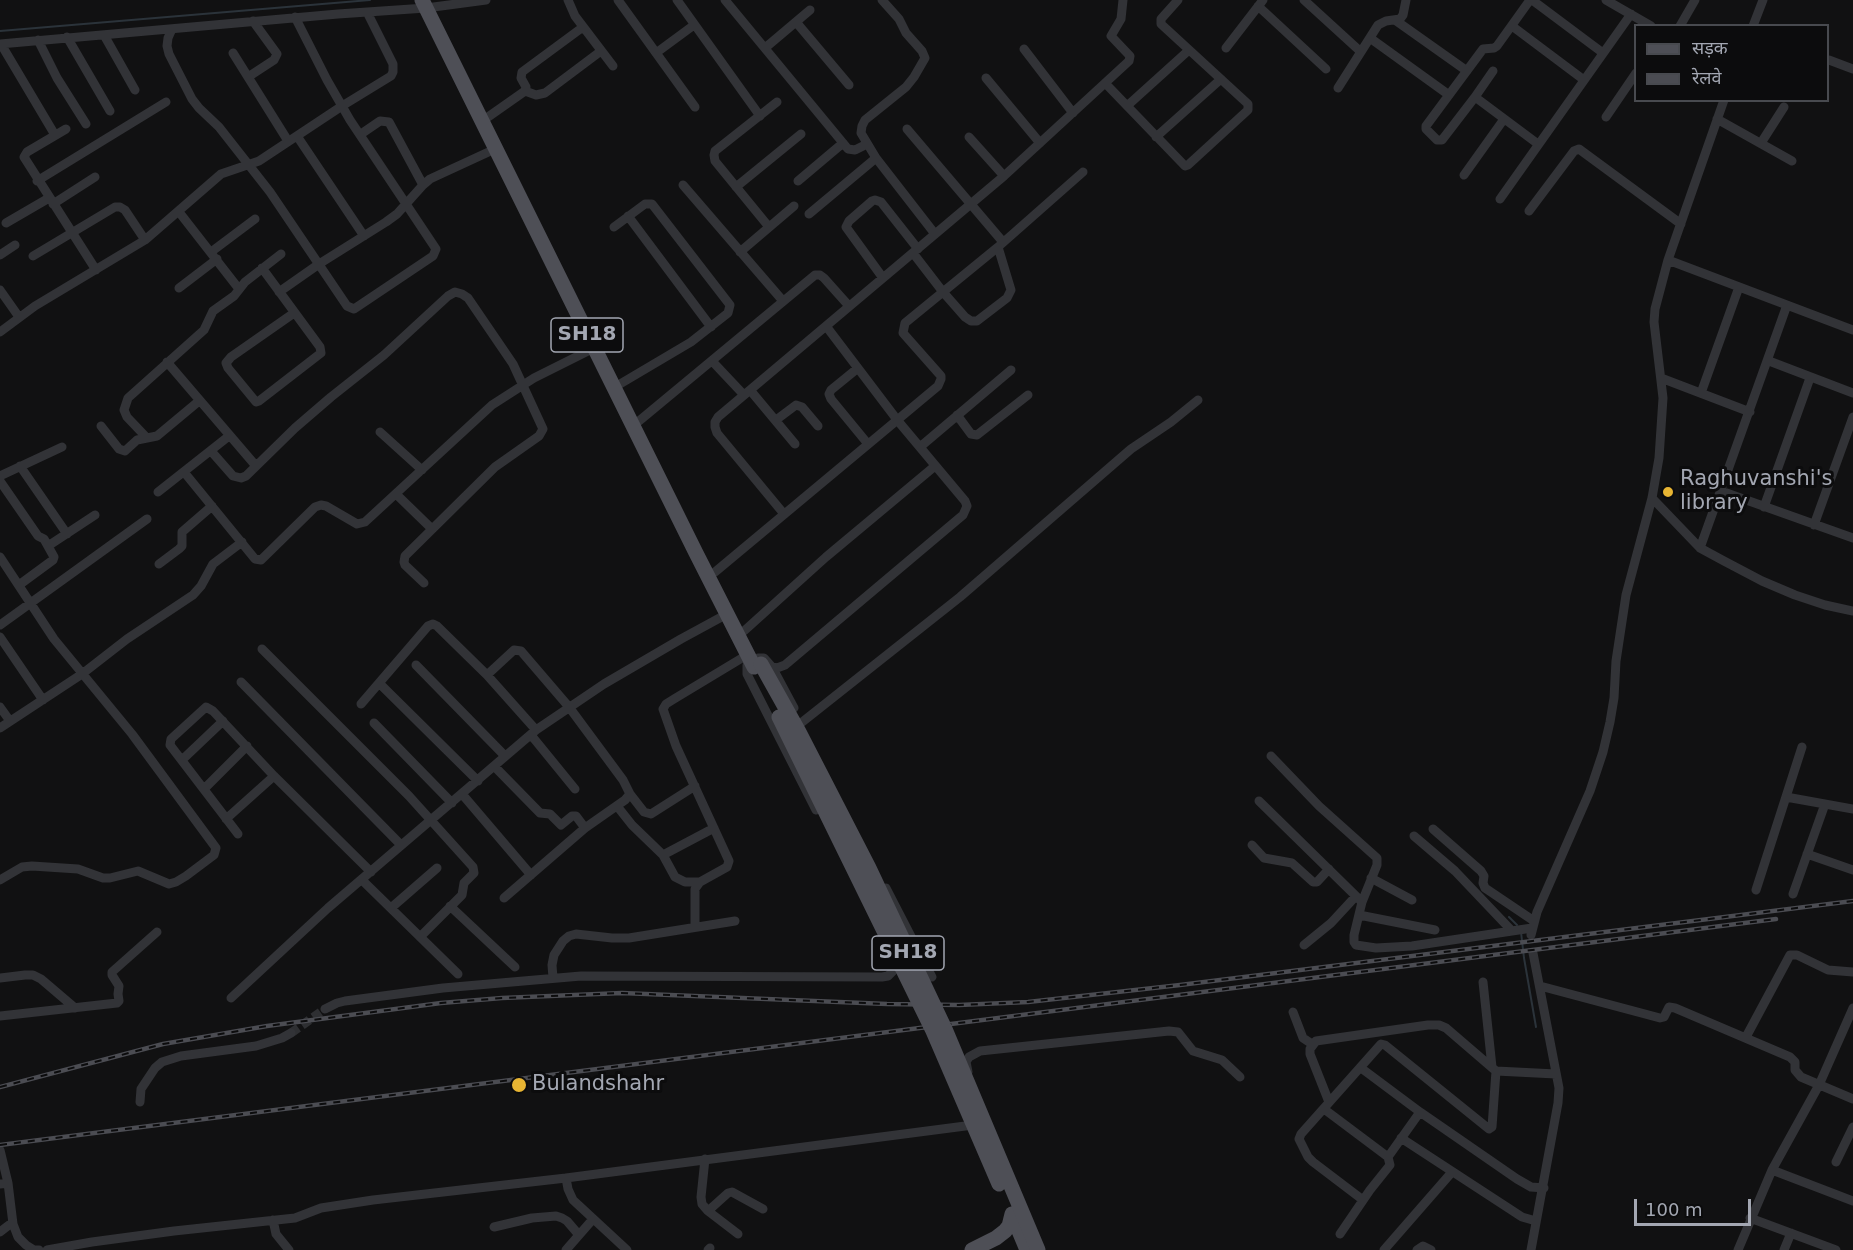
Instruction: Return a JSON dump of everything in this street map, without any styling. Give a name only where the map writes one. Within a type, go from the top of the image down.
[{"type":"main road","name":"SH18","points":[[427,3],[488,117],[744,631],[819,795],[933,1031],[1012,1214]]},
{"type":"main road","name":"SH18","points":[[427,3],[495,149],[727,614],[799,732],[869,868],[945,1029],[1038,1250]]},
{"type":"main road","points":[[972,1250],[1005,1231],[1012,1214]]},
{"type":"main road","points":[[1012,1214],[1027,1250]]},
{"type":"street","points":[[55,135],[0,44],[367,12],[427,3],[486,0]]},
{"type":"street","points":[[568,0],[575,16],[613,66]]},
{"type":"street","points":[[618,0],[695,107]]},
{"type":"street","points":[[678,0],[760,116]]},
{"type":"street","points":[[725,0],[843,143],[851,151],[867,144]]},
{"type":"street","points":[[882,0],[899,19],[906,33],[922,51],[925,58],[906,87],[865,120],[861,133],[876,158],[935,234]]},
{"type":"street","points":[[784,514],[717,433],[715,428],[718,417],[1004,176],[1129,61],[1130,58],[1111,36],[1121,19],[1123,0]]},
{"type":"street","points":[[1105,83],[1183,165],[1188,165],[1249,108],[1248,104],[1160,22],[1178,0]]},
{"type":"street","points":[[1304,0],[1361,52]]},
{"type":"street","points":[[1338,88],[1382,22],[1395,20],[1403,15],[1406,0]]},
{"type":"street","points":[[1493,71],[1442,140],[1437,140],[1427,131],[1426,127],[1484,49],[1497,46],[1531,0],[1603,53]]},
{"type":"street","points":[[1606,0],[1648,24]]},
{"type":"street","points":[[1681,24],[1695,0]]},
{"type":"street","points":[[1754,24],[1763,0]]},
{"type":"street","points":[[1226,48],[1260,3],[1326,69]]},
{"type":"street","points":[[765,48],[810,10]]},
{"type":"street","points":[[0,332],[52,295],[145,240],[221,174],[259,161],[387,79],[393,72],[393,64],[367,12]]},
{"type":"street","points":[[1500,199],[1631,14]]},
{"type":"street","points":[[172,29],[167,46],[169,54],[192,99],[219,127],[270,192],[347,306],[354,309],[433,256],[436,253],[435,246],[342,106],[295,17]]},
{"type":"street","points":[[1395,20],[1467,71]]},
{"type":"street","points":[[248,77],[274,60],[277,54],[253,21]]},
{"type":"street","points":[[796,22],[849,85]]},
{"type":"street","points":[[656,53],[694,25]]},
{"type":"street","points":[[1512,26],[1584,80]]},
{"type":"street","points":[[525,91],[526,87],[521,78],[522,72],[583,27]]},
{"type":"street","points":[[104,35],[135,90]]},
{"type":"street","points":[[67,38],[110,111]]},
{"type":"street","points":[[1370,38],[1449,95]]},
{"type":"street","points":[[38,40],[57,78],[86,124]]},
{"type":"street","points":[[1024,49],[1073,113]]},
{"type":"street","points":[[1127,106],[1189,50]]},
{"type":"street","points":[[525,91],[536,95],[545,93],[601,51]]},
{"type":"street","points":[[233,53],[364,236]]},
{"type":"street","points":[[1829,60],[1853,69]]},
{"type":"street","points":[[1606,117],[1634,75]]},
{"type":"street","points":[[986,78],[1040,143]]},
{"type":"street","points":[[1156,137],[1221,79]]},
{"type":"street","points":[[488,117],[525,91]]},
{"type":"street","points":[[1475,97],[1538,144]]},
{"type":"street","points":[[38,180],[166,102]]},
{"type":"street","points":[[768,227],[715,161],[714,154],[777,102]]},
{"type":"street","points":[[1532,1250],[1528,1219],[1544,1188],[1559,1088],[1532,938],[1603,752],[1614,699],[1616,661],[1624,606],[1652,498],[1663,425],[1663,398],[1654,309],[1668,260],[1723,102]]},
{"type":"street","points":[[1761,143],[1784,107]]},
{"type":"street","points":[[1464,175],[1504,119]]},
{"type":"street","points":[[1717,119],[1792,161]]},
{"type":"street","points":[[361,134],[380,121],[389,122],[423,185]]},
{"type":"street","points":[[66,129],[27,152],[24,157],[96,270]]},
{"type":"street","points":[[883,278],[846,227],[849,221],[875,200],[881,202],[943,292],[971,321],[983,318],[1007,297],[1011,290],[1001,244],[971,204],[907,129]]},
{"type":"street","points":[[736,187],[801,134]]},
{"type":"street","points":[[969,137],[1004,176]]},
{"type":"street","points":[[798,181],[843,143]]},
{"type":"street","points":[[279,292],[386,222],[430,179],[495,149]]},
{"type":"street","points":[[1529,211],[1574,151],[1579,149],[1681,224]]},
{"type":"street","points":[[809,214],[876,158]]},
{"type":"street","points":[[715,572],[941,383],[941,376],[903,333],[905,324],[1083,172]]},
{"type":"street","points":[[6,222],[95,177]]},
{"type":"street","points":[[683,185],[783,301]]},
{"type":"street","points":[[614,227],[645,204],[652,204],[729,302],[730,309],[691,342],[620,384]]},
{"type":"street","points":[[740,252],[794,206]]},
{"type":"street","points":[[33,256],[110,209],[120,207],[125,210],[145,240]]},
{"type":"street","points":[[179,212],[239,289]]},
{"type":"street","points":[[628,216],[711,327]]},
{"type":"street","points":[[179,288],[255,219]]},
{"type":"street","points":[[0,255],[15,244]]},
{"type":"street","points":[[147,438],[127,417],[124,410],[128,398],[204,330],[213,311],[234,296],[245,282],[281,254]]},
{"type":"street","points":[[1668,260],[1853,330]]},
{"type":"street","points":[[262,268],[320,348],[321,353],[256,402],[226,363],[294,314]]},
{"type":"street","points":[[639,421],[811,277],[820,275],[824,278],[849,306]]},
{"type":"street","points":[[1701,393],[1739,287]]},
{"type":"street","points":[[0,290],[19,317]]},
{"type":"street","points":[[211,452],[237,478],[246,476],[331,397],[384,355],[448,296],[455,292],[462,294],[468,298],[508,356],[543,425],[542,433],[495,467],[404,559],[405,565],[424,583]]},
{"type":"street","points":[[1701,548],[1787,305]]},
{"type":"street","points":[[325,1009],[337,1003],[356,999],[443,988],[581,976],[882,977],[888,976],[892,971],[892,964],[878,928],[747,675],[747,665],[757,662],[781,667],[809,646],[963,515],[966,511],[965,501],[898,421],[826,326]]},
{"type":"street","points":[[184,472],[255,559],[261,560],[315,507],[326,506],[352,522],[361,524],[492,405],[523,384],[594,348]]},
{"type":"street","points":[[712,361],[776,420],[795,444]]},
{"type":"street","points":[[1769,361],[1853,393]]},
{"type":"street","points":[[167,362],[256,466]]},
{"type":"street","points":[[858,368],[831,390],[830,394],[831,399],[868,444]]},
{"type":"street","points":[[920,447],[1011,370]]},
{"type":"street","points":[[1661,378],[1750,412]]},
{"type":"street","points":[[1764,507],[1810,378]]},
{"type":"street","points":[[957,415],[971,434],[977,435],[1028,395]]},
{"type":"street","points":[[801,723],[960,597],[1131,449],[1171,422],[1198,400]]},
{"type":"street","points":[[101,426],[122,451],[128,449],[137,440],[157,436],[200,401]]},
{"type":"street","points":[[776,420],[796,405],[802,407],[818,426]]},
{"type":"street","points":[[1814,525],[1848,445],[1853,417]]},
{"type":"street","points":[[380,432],[422,470]]},
{"type":"street","points":[[158,492],[229,436]]},
{"type":"street","points":[[19,585],[54,557],[43,537],[38,536],[0,478],[62,447]]},
{"type":"street","points":[[20,466],[67,534]]},
{"type":"street","points":[[744,631],[826,557],[935,466]]},
{"type":"street","points":[[1721,491],[1853,538]]},
{"type":"street","points":[[396,494],[432,530]]},
{"type":"street","points":[[1652,498],[1701,548],[1795,595],[1825,605],[1853,610]]},
{"type":"street","points":[[159,564],[182,546],[182,532],[212,506]]},
{"type":"street","points":[[48,546],[95,515]]},
{"type":"street","points":[[0,625],[147,519]]},
{"type":"street","points":[[0,728],[82,674],[127,639],[193,595],[201,586],[213,564],[242,542]]},
{"type":"street","points":[[0,556],[54,639],[156,765],[214,844],[216,851],[186,876],[168,884],[138,871],[103,878],[78,869],[32,866],[22,867],[0,880]]},
{"type":"street","points":[[231,998],[328,908],[533,732],[569,707],[727,614]]},
{"type":"street","points":[[361,704],[428,626],[433,624],[487,675],[575,789]]},
{"type":"street","points":[[0,637],[43,700]]},
{"type":"street","points":[[262,649],[408,796],[474,870],[472,876],[464,883],[462,895],[420,937]]},
{"type":"street","points":[[487,675],[514,650],[518,649],[541,672],[569,707],[644,812],[651,814],[695,786]]},
{"type":"street","points":[[757,662],[801,723],[932,977]]},
{"type":"street","points":[[695,926],[695,889],[700,882],[729,864],[676,746],[663,709],[674,699],[757,662]]},
{"type":"street","points":[[416,665],[505,756]]},
{"type":"street","points":[[241,682],[401,845]]},
{"type":"street","points":[[379,683],[478,781]]},
{"type":"street","points":[[0,707],[10,721]]},
{"type":"street","points":[[238,834],[170,745],[170,741],[206,707],[210,708],[248,746],[274,776],[371,872]]},
{"type":"street","points":[[182,760],[223,721]]},
{"type":"street","points":[[374,723],[452,803]]},
{"type":"street","points":[[204,789],[248,746]]},
{"type":"street","points":[[1756,890],[1802,747]]},
{"type":"street","points":[[1271,756],[1319,806],[1377,858],[1377,865],[1359,899],[1304,945]]},
{"type":"street","points":[[494,766],[541,814],[550,814],[561,825],[572,816],[576,816],[585,828]]},
{"type":"street","points":[[226,819],[274,776]]},
{"type":"street","points":[[462,794],[531,875]]},
{"type":"street","points":[[504,898],[585,828],[630,794]]},
{"type":"street","points":[[1786,797],[1853,809]]},
{"type":"street","points":[[1259,801],[1359,899],[1359,915],[1354,942],[1360,946],[1376,948],[1412,946],[1512,931]]},
{"type":"street","points":[[1793,894],[1825,804]]},
{"type":"street","points":[[617,806],[632,825],[663,855],[675,877],[680,881],[700,882]]},
{"type":"street","points":[[663,855],[714,828]]},
{"type":"street","points":[[1433,829],[1481,870],[1485,888],[1532,938]]},
{"type":"street","points":[[1414,836],[1455,871],[1512,931],[1532,938]]},
{"type":"street","points":[[1252,845],[1264,858],[1292,863],[1313,882],[1317,882],[1329,869]]},
{"type":"street","points":[[1807,854],[1853,870]]},
{"type":"street","points":[[391,908],[437,868]]},
{"type":"street","points":[[1371,878],[1412,900]]},
{"type":"street","points":[[362,880],[459,974]]},
{"type":"street","points":[[450,906],[515,967]]},
{"type":"street","points":[[1359,915],[1435,930]]},
{"type":"street","points":[[553,978],[554,955],[569,936],[576,934],[629,938],[735,921]]},
{"type":"street","points":[[0,1016],[118,1002],[119,986],[112,972],[157,932]]},
{"type":"street","points":[[1746,1037],[1790,955],[1797,955],[1828,970],[1853,972]]},
{"type":"street","points":[[0,978],[33,975],[75,1008]]},
{"type":"street","points":[[1363,1200],[1308,1157],[1300,1141],[1301,1134],[1381,1044],[1384,1044],[1489,1129],[1492,1127],[1494,1069],[1483,982]]},
{"type":"street","points":[[1540,986],[1660,1018],[1664,1017],[1667,1009],[1672,1007],[1790,1057],[1795,1062],[1797,1074],[1853,1100]]},
{"type":"street","points":[[1738,1250],[1772,1170],[1819,1085],[1853,1008]]},
{"type":"street","points":[[1293,1012],[1303,1038],[1312,1044]]},
{"type":"street","points":[[1312,1044],[1321,1040],[1434,1024],[1446,1028],[1494,1069],[1556,1074]]},
{"type":"street","points":[[1046,1250],[967,1068],[966,1062],[969,1057],[980,1051],[1174,1031],[1178,1032],[1193,1051],[1222,1060],[1240,1077]]},
{"type":"street","points":[[140,1102],[144,1083],[162,1062],[182,1056],[256,1046],[282,1038],[291,1032]]},
{"type":"street","points":[[1312,1044],[1310,1054],[1327,1106],[1388,1157],[1390,1165],[1340,1234]]},
{"type":"street","points":[[1361,1068],[1523,1184],[1544,1188]]},
{"type":"street","points":[[1388,1157],[1420,1112]]},
{"type":"street","points":[[47,1250],[93,1246],[302,1216],[321,1208],[373,1200],[566,1178],[973,1125]]},
{"type":"street","points":[[1836,1162],[1853,1127]]},
{"type":"street","points":[[1401,1138],[1528,1219]]},
{"type":"street","points":[[0,1150],[4,1183],[18,1237],[33,1250],[39,1250]]},
{"type":"street","points":[[705,1159],[702,1204],[738,1233]]},
{"type":"street","points":[[1772,1170],[1853,1201]]},
{"type":"street","points":[[1384,1250],[1452,1172]]},
{"type":"street","points":[[566,1178],[573,1200],[627,1250]]},
{"type":"street","points":[[708,1211],[732,1192],[763,1209]]},
{"type":"street","points":[[494,1227],[532,1218],[556,1216],[567,1221],[579,1235]]},
{"type":"street","points":[[1750,1218],[1836,1250]]},
{"type":"street","points":[[273,1220],[276,1234],[289,1250]]},
{"type":"street","points":[[566,1250],[593,1220]]},
{"type":"street","points":[[0,1232],[13,1224]]},
{"type":"street","points":[[1784,1250],[1791,1233]]},
{"type":"street","points":[[1418,1250],[1423,1246],[1431,1250]]},
{"type":"waterway","points":[[0,31],[370,0]]},
{"type":"waterway","points":[[1509,917],[1517,925]]},
{"type":"waterway","points":[[1521,932],[1536,1027]]},
{"type":"tunnel","points":[[291,1033],[325,1009]]},
{"type":"railway","points":[[0,1087],[163,1044],[267,1026],[441,1003],[622,993],[887,1004],[959,1005],[1028,1002],[1853,901]]},
{"type":"railway","points":[[0,1145],[1776,919]]},
{"type":"place","name":"Raghuvanshi's library","points":[[1668,492]]},
{"type":"place","name":"Bulandshahr","points":[[519,1085]]}]
